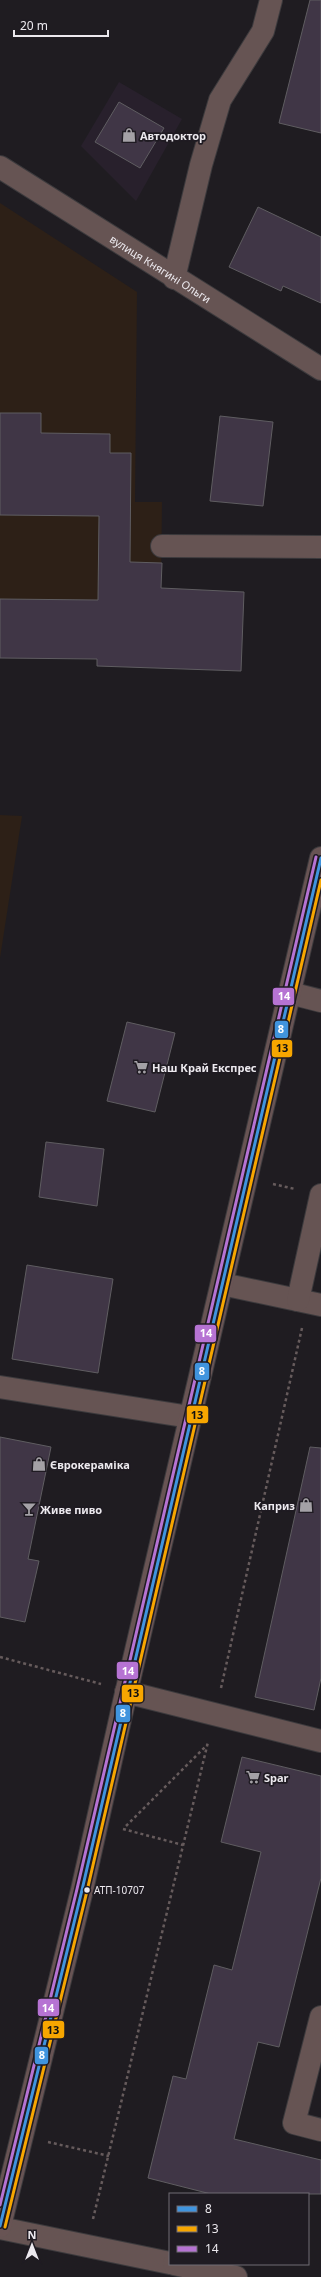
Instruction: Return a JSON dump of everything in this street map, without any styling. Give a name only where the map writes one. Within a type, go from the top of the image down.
[{"type":"main road","points":[[0,2227],[97,1823],[126,1692],[321,858]]},
{"type":"street","points":[[174,278],[201,165],[220,100],[263,31],[271,0]]},
{"type":"street","name":"вулиця Княгині Ольги","points":[[0,167],[174,278],[321,369]]},
{"type":"street","points":[[162,546],[321,547]]},
{"type":"street","points":[[290,993],[321,1001]]},
{"type":"street","points":[[222,1284],[309,1302],[321,1196]]},
{"type":"street","points":[[0,1387],[190,1417]]},
{"type":"street","points":[[126,1692],[321,1741]]},
{"type":"street","points":[[321,2017],[294,2123],[321,2130]]},
{"type":"street","points":[[0,2227],[177,2267],[236,2277]]},
{"type":"path","points":[[247,1179],[321,1196]]},
{"type":"path","points":[[87,2246],[208,1744],[309,1302]]},
{"type":"path","points":[[0,1657],[89,1680],[126,1692]]},
{"type":"path","points":[[123,1829],[208,1744]]},
{"type":"path","points":[[97,1823],[183,1845]]},
{"type":"path","points":[[22,2137],[109,2156]]},
{"type":"shaded area","points":[[119,82],[182,119],[136,201],[81,146]]},
{"type":"shaded area","points":[[0,203],[137,292],[135,502],[162,502],[160,667],[97,666],[97,659],[0,658]]},
{"type":"shaded area","points":[[0,815],[22,816],[0,958]]},
{"type":"building","points":[[310,0],[321,0],[321,133],[279,123]]},
{"type":"building","name":"Автодоктор","points":[[119,102],[164,128],[140,168],[95,142]]},
{"type":"building","points":[[258,207],[321,237],[321,303],[283,286],[281,291],[229,267]]},
{"type":"building","points":[[0,413],[41,413],[41,433],[110,434],[110,453],[131,453],[130,562],[162,563],[161,588],[244,592],[241,671],[97,666],[97,659],[0,658],[0,599],[98,600],[99,516],[0,515]]},
{"type":"building","points":[[220,416],[273,422],[263,506],[210,501]]},
{"type":"building","name":"Наш Край Експрес","points":[[127,1022],[175,1033],[155,1112],[107,1101]]},
{"type":"building","points":[[46,1142],[104,1149],[97,1206],[39,1197]]},
{"type":"building","points":[[27,1265],[113,1279],[98,1373],[12,1359]]},
{"type":"building","points":[[0,1437],[51,1447],[28,1559],[39,1561],[25,1622],[0,1617]]},
{"type":"building","points":[[310,1447],[321,1448],[321,1678],[314,1710],[255,1697]]},
{"type":"building","points":[[242,1757],[321,1776],[321,1878],[279,2047],[258,2042],[234,2139],[321,2160],[321,2194],[207,2193],[148,2178],[173,2076],[186,2079],[214,1965],[232,1970],[261,1852],[221,1842]]},
{"type":"transit line","name":"14","points":[[0,2205],[77,1889],[316,857]]},
{"type":"transit line","name":"8","points":[[0,2226],[82,1890],[321,858]]},
{"type":"transit line","name":"13","points":[[5,2227],[87,1891],[321,880]]},
{"type":"place","name":"Автодоктор","points":[[129,135]]},
{"type":"place","name":"Наш Край Експрес","points":[[141,1067]]},
{"type":"place","name":"Єврокераміка","points":[[39,1464]]},
{"type":"place","name":"Каприз","points":[[306,1505]]},
{"type":"place","name":"Живе пиво","points":[[29,1509]]},
{"type":"place","name":"Spar","points":[[253,1777]]},
{"type":"place","name":"АТП-10707","points":[[87,1890]]}]
